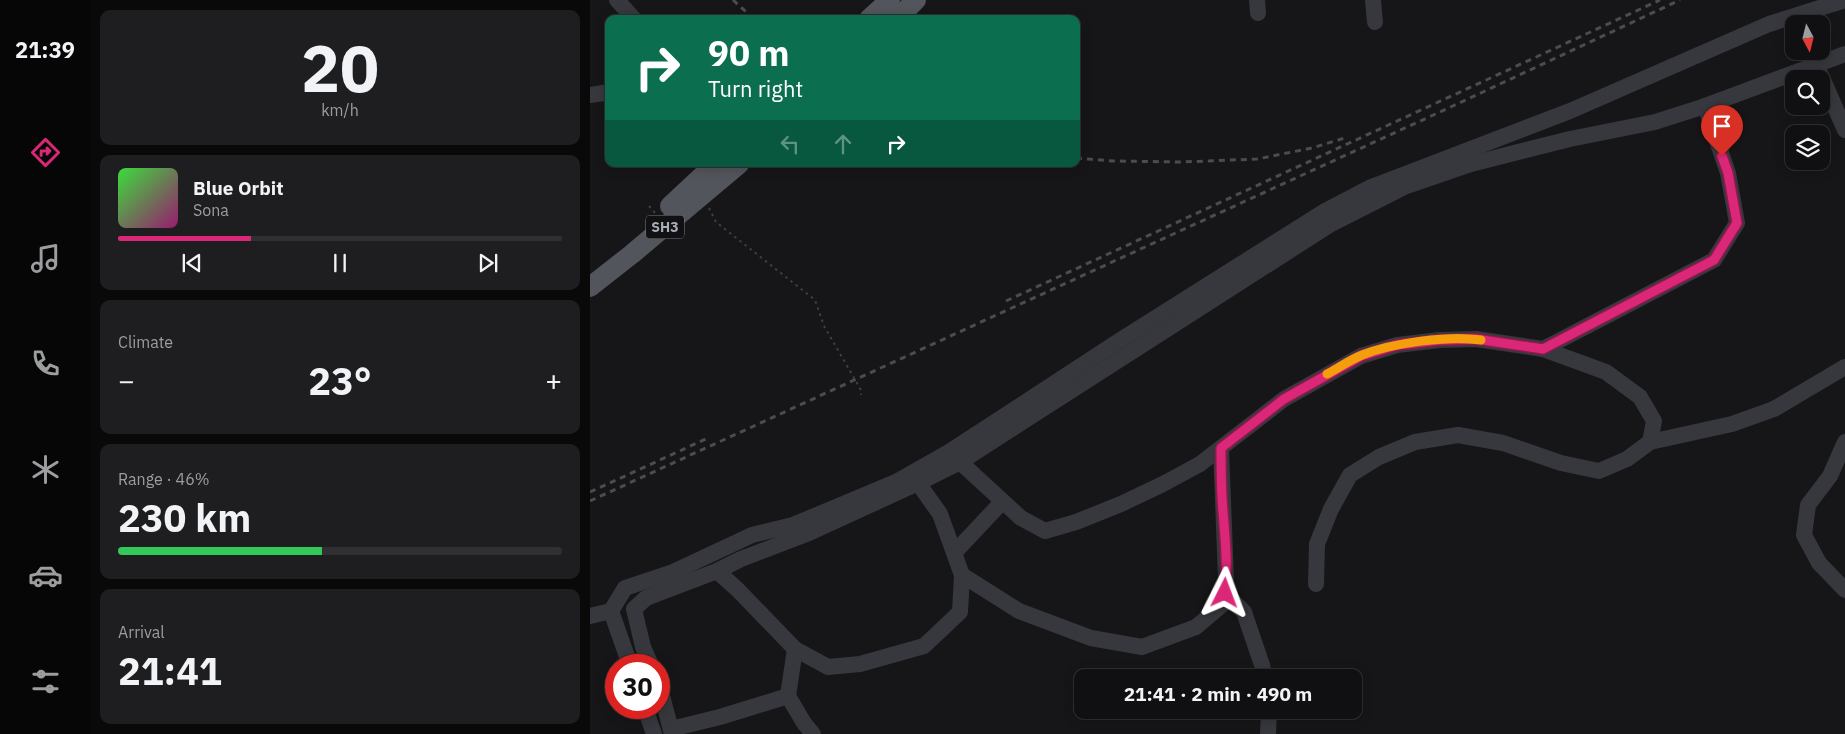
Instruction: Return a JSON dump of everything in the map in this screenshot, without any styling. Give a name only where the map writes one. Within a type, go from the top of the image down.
[{"type":"main road","points":[[873,15],[890,0]]},
{"type":"main road","points":[[901,15],[916,0]]},
{"type":"main road","name":"SH3","points":[[590,288],[672,212],[712,167]]},
{"type":"main road","name":"SH3","points":[[590,277],[672,212],[734,167]]},
{"type":"street","points":[[617,0],[630,15]]},
{"type":"street","points":[[1373,0],[1375,22]]},
{"type":"street","points":[[590,616],[611,612],[625,588],[673,572],[752,535],[793,525],[896,482],[949,452],[1119,341],[1317,217],[1369,188],[1570,111],[1769,24],[1845,0]]},
{"type":"street","points":[[646,654],[634,609],[646,598],[717,571],[741,559],[809,534],[960,462],[1331,224],[1404,187],[1471,164],[1570,139],[1655,122],[1705,106],[1845,54]]},
{"type":"street","points":[[1816,64],[1845,130]]},
{"type":"street","points":[[590,94],[605,92]]},
{"type":"street","points":[[1543,349],[1714,260],[1737,223],[1728,173],[1705,106]]},
{"type":"street","points":[[960,462],[1021,518],[1045,531],[1076,522],[1121,504],[1200,464],[1284,399],[1361,356],[1397,345],[1440,340],[1476,339],[1543,349],[1606,372],[1640,397],[1654,421],[1650,442]]},
{"type":"street","points":[[1316,584],[1317,544],[1331,509],[1350,475],[1388,453],[1416,442],[1458,435],[1503,443],[1561,463],[1599,471],[1627,459],[1650,442],[1732,424],[1774,409],[1845,367]]},
{"type":"street","points":[[1845,442],[1830,476],[1808,505],[1804,535],[1819,563],[1845,590]]},
{"type":"street","points":[[962,575],[1019,611],[1091,638],[1142,647],[1196,627],[1223,604],[1225,593],[1226,535],[1223,511],[1221,448]]},
{"type":"street","points":[[717,571],[795,649],[828,667],[860,664],[924,646],[960,612],[962,575],[940,514],[918,483]]},
{"type":"street","points":[[954,552],[1002,502]]},
{"type":"street","points":[[1225,593],[1244,612],[1263,669]]},
{"type":"street","points":[[611,612],[626,654]]},
{"type":"street","points":[[795,649],[788,696],[813,734]]},
{"type":"street","points":[[668,719],[672,732],[788,696]]},
{"type":"street","points":[[649,719],[654,734]]},
{"type":"street","points":[[1268,734],[1269,719]]},
{"type":"path","points":[[708,205],[716,222],[815,300],[824,326],[861,390],[861,395]]},
{"type":"path","points":[[839,360],[843,357]]},
{"type":"railway","points":[[733,0],[750,15]]},
{"type":"railway","points":[[1006,301],[1660,0]]},
{"type":"railway","points":[[590,501],[1440,112],[1680,0]]},
{"type":"railway","points":[[1080,158],[1182,162],[1257,159],[1312,148],[1348,137]]},
{"type":"railway","points":[[590,492],[708,438]]},
{"type":"slow traffic","points":[[1327,374],[1361,356],[1397,345],[1440,340],[1481,340]]},
{"type":"route","points":[[1225,593],[1226,535],[1223,511],[1221,448],[1284,399],[1361,356],[1397,345],[1440,340],[1476,339],[1543,349],[1714,260],[1737,223],[1728,173],[1722,156]]}]
